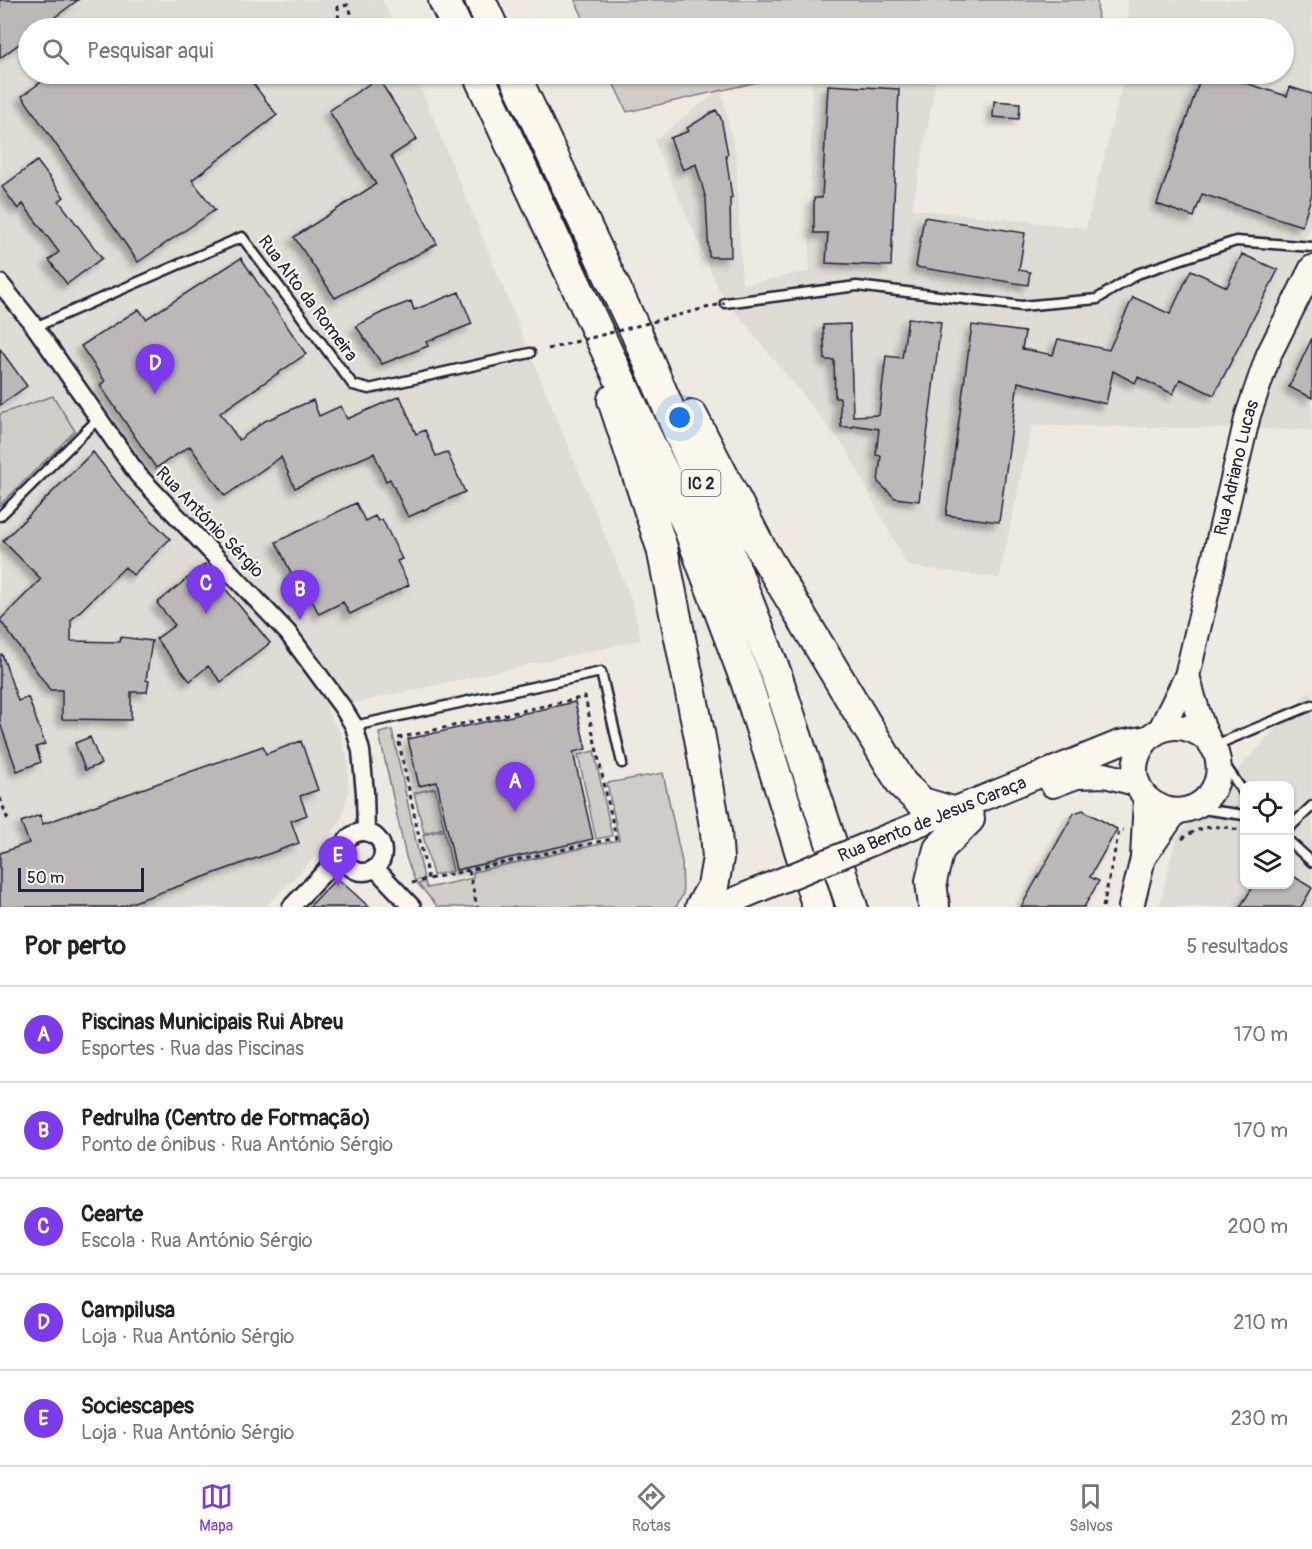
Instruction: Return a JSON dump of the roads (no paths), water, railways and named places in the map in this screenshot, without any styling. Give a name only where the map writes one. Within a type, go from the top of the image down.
[{"type":"highway","points":[[444,0],[453,18]]},
{"type":"highway","points":[[480,0],[488,18]]},
{"type":"highway","name":"IC 2","points":[[483,84],[688,526],[746,681],[818,907]]},
{"type":"highway","name":"IC 2","points":[[519,84],[636,332],[716,519],[776,674],[852,907]]},
{"type":"highway","points":[[594,321],[616,413],[662,548],[700,738],[716,832],[718,858],[713,886],[701,907]]},
{"type":"highway","points":[[636,332],[685,403],[762,551],[902,784],[922,803],[959,815],[939,849],[931,881],[934,907]]},
{"type":"main road","name":"Rua Adriano Lucas","points":[[1131,907],[1152,828],[1135,772],[1136,760],[1140,748],[1155,734],[1187,676],[1248,415],[1269,354],[1312,268]]},
{"type":"main road","name":"Rua Adriano Lucas","points":[[1152,828],[1184,809],[1204,801],[1213,791],[1219,773],[1212,746],[1187,676]]},
{"type":"main road","points":[[1155,734],[1173,727],[1186,728],[1197,732],[1212,746]]},
{"type":"main road","name":"Rua Bento de Jesus Caraça","points":[[718,907],[761,901],[1119,743],[1155,734]]},
{"type":"main road","name":"Rua Bento de Jesus Caraça","points":[[959,815],[1077,776],[1105,775],[1142,791]]},
{"type":"main road","points":[[1142,791],[1165,809],[1184,809]]},
{"type":"street","name":"Rua António Sérgio","points":[[0,283],[35,327],[138,475],[288,633],[343,708],[354,726],[361,751],[366,832]]},
{"type":"street","points":[[291,907],[342,854],[349,837],[366,832],[375,836],[384,852],[382,861],[376,869],[365,873],[354,871],[346,864],[342,854]]},
{"type":"street","points":[[376,869],[412,907]]},
{"type":"lane","name":"Rua Alto da Romeira","points":[[35,327],[242,237],[353,385],[369,389],[530,353]]},
{"type":"lane","points":[[724,303],[857,286],[1022,306],[1097,299],[1137,274],[1236,241],[1312,248]]},
{"type":"lane","points":[[0,516],[99,418]]},
{"type":"lane","points":[[354,726],[602,672],[622,763]]},
{"type":"lane","points":[[1240,786],[1212,746],[1312,705]]},
{"type":"lane","points":[[1294,822],[1312,806]]},
{"type":"lane","points":[[1184,809],[1240,815]]},
{"type":"lane","points":[[1294,846],[1312,862]]},
{"type":"place","name":"Campilusa","points":[[155,394]]},
{"type":"place","name":"Cearte","points":[[206,614]]},
{"type":"place","name":"Pedrulha (Centro de Formação)","points":[[300,620]]},
{"type":"place","name":"Piscinas Municipais Rui Abreu","points":[[515,812]]},
{"type":"place","name":"Sociescapes","points":[[338,886]]}]
